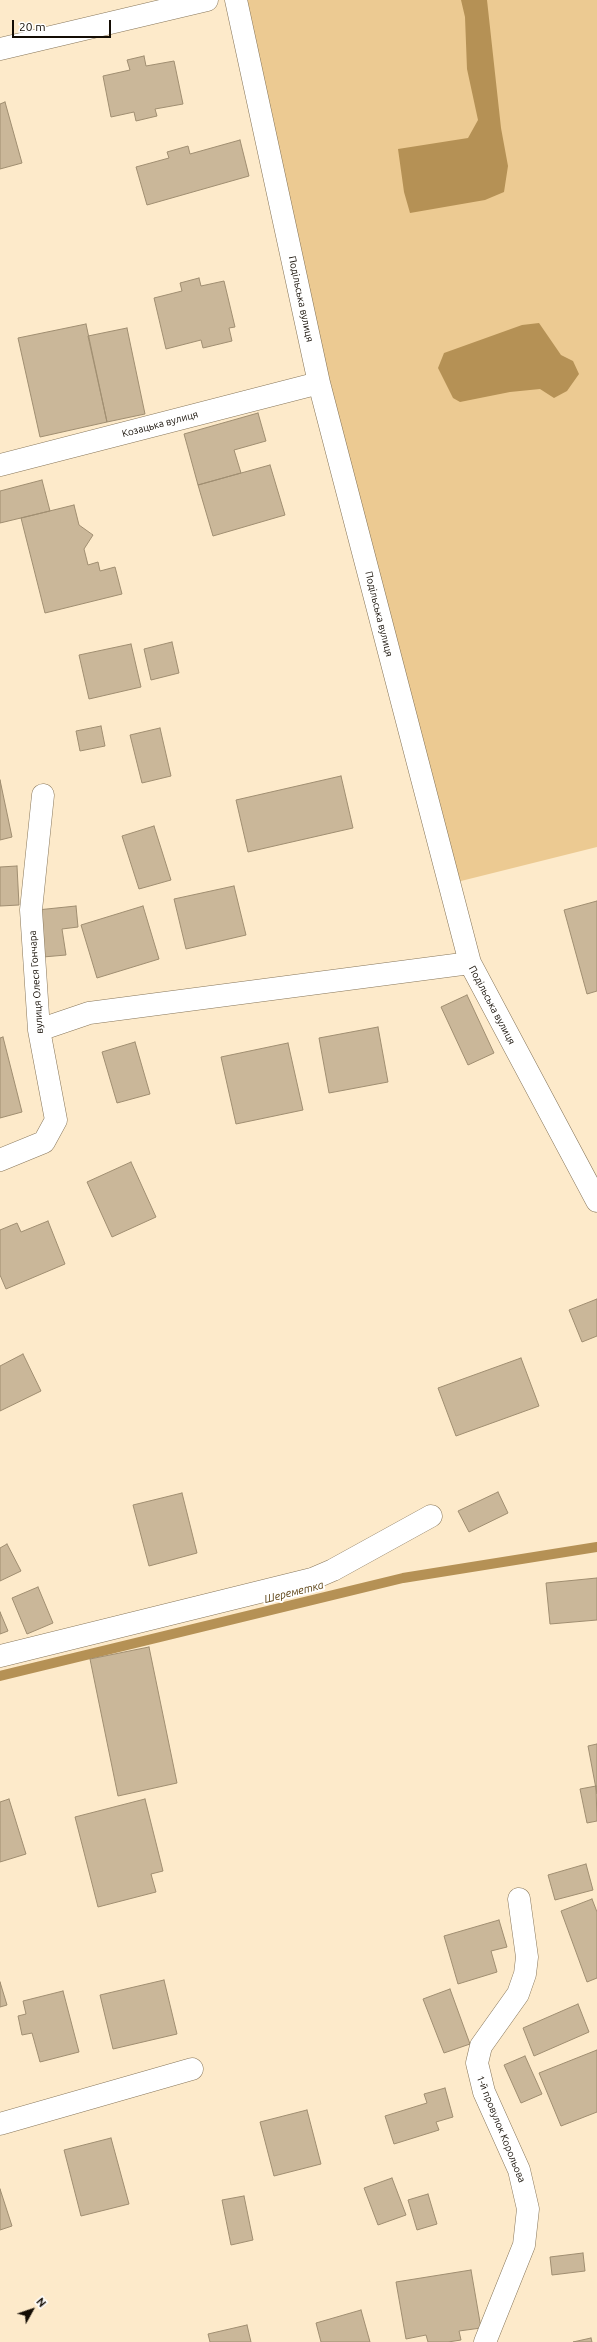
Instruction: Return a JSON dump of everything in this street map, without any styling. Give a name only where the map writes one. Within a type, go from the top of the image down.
[{"type":"street","points":[[0,49],[207,0]]},
{"type":"street","name":"Подільська вулиця","points":[[236,0],[319,383],[470,964],[597,1201]]},
{"type":"street","name":"Козацька вулиця","points":[[0,465],[319,383]]},
{"type":"street","name":"вулиця Олеся Гончара","points":[[0,1160],[44,1142],[56,1120],[39,1030],[31,910],[42,795]]},
{"type":"street","points":[[39,1030],[89,1013],[470,964]]},
{"type":"street","points":[[0,1656],[312,1579],[333,1570],[431,1516]]},
{"type":"street","name":"1-й провулок Корольова","points":[[485,2342],[524,2245],[528,2209],[518,2170],[484,2092],[477,2063],[481,2046],[518,1994],[525,1974],[527,1957],[519,1899]]},
{"type":"street","points":[[0,2124],[192,2069]]},
{"type":"shaded area","points":[[236,0],[597,0],[597,847],[449,884]]},
{"type":"shaded area","points":[[461,0],[487,0],[501,128],[508,166],[504,192],[485,200],[410,213],[404,192],[398,149],[468,138],[478,120],[467,69],[465,17]]},
{"type":"shaded area","points":[[539,323],[561,355],[573,361],[579,374],[567,391],[554,398],[540,389],[510,392],[460,402],[453,398],[438,368],[444,353],[522,325]]},
{"type":"building","points":[[144,56],[146,66],[174,61],[183,104],[155,109],[157,116],[136,121],[134,112],[111,117],[103,76],[130,70],[127,60]]},
{"type":"building","points":[[5,102],[22,163],[0,169],[0,104]]},
{"type":"building","points":[[240,140],[249,176],[147,205],[136,167],[169,158],[167,152],[188,146],[190,154]]},
{"type":"building","points":[[199,278],[201,286],[224,281],[235,327],[229,328],[232,341],[203,348],[201,340],[166,349],[154,298],[182,291],[180,283]]},
{"type":"building","points":[[86,324],[107,422],[40,437],[18,338]]},
{"type":"building","points":[[127,328],[145,414],[107,422],[88,336]]},
{"type":"building","points":[[258,413],[266,441],[234,450],[241,473],[198,485],[184,434]]},
{"type":"building","points":[[270,465],[285,515],[213,536],[198,485]]},
{"type":"building","points":[[42,480],[50,511],[0,523],[0,491]]},
{"type":"building","points":[[74,505],[79,525],[93,535],[84,549],[88,565],[98,562],[100,571],[115,567],[122,594],[45,613],[21,518]]},
{"type":"building","points":[[172,642],[179,673],[151,680],[144,649]]},
{"type":"building","points":[[131,644],[141,687],[89,699],[79,655]]},
{"type":"building","points":[[101,726],[105,746],[80,751],[76,731]]},
{"type":"building","points":[[160,728],[171,776],[142,783],[130,735]]},
{"type":"building","points":[[341,776],[353,828],[248,852],[236,800]]},
{"type":"building","points":[[0,780],[12,837],[0,840]]},
{"type":"building","points":[[154,826],[171,880],[139,889],[122,836]]},
{"type":"building","points":[[17,866],[19,905],[0,906],[0,867]]},
{"type":"building","points":[[234,886],[246,935],[186,949],[174,899]]},
{"type":"building","points":[[597,901],[597,991],[587,994],[564,910]]},
{"type":"building","points":[[76,906],[78,927],[62,929],[66,955],[43,957],[37,910]]},
{"type":"building","points":[[143,906],[159,959],[97,978],[81,925]]},
{"type":"building","points":[[467,995],[494,1053],[468,1065],[441,1007]]},
{"type":"building","points":[[378,1027],[388,1082],[329,1093],[319,1038]]},
{"type":"building","points":[[3,1037],[22,1112],[0,1118],[0,1038]]},
{"type":"building","points":[[135,1042],[150,1094],[117,1103],[102,1052]]},
{"type":"building","points":[[288,1043],[303,1110],[236,1124],[221,1057]]},
{"type":"building","points":[[131,1162],[156,1217],[112,1237],[87,1182]]},
{"type":"building","points":[[48,1221],[65,1264],[6,1289],[0,1275],[0,1230],[17,1223],[21,1232]]},
{"type":"building","points":[[597,1299],[597,1336],[582,1342],[569,1310]]},
{"type":"building","points":[[23,1354],[41,1391],[0,1411],[0,1366]]},
{"type":"building","points":[[521,1358],[539,1406],[456,1436],[438,1388]]},
{"type":"building","points":[[498,1492],[508,1513],[469,1532],[458,1511]]},
{"type":"building","points":[[182,1493],[197,1553],[149,1566],[133,1505]]},
{"type":"building","points":[[7,1544],[21,1571],[0,1581],[0,1548]]},
{"type":"building","points":[[597,1578],[597,1620],[550,1624],[546,1583]]},
{"type":"building","points":[[38,1587],[53,1623],[27,1634],[12,1598]]},
{"type":"building","points":[[0,1612],[8,1631],[0,1634]]},
{"type":"building","points":[[149,1647],[177,1783],[118,1796],[90,1659]]},
{"type":"building","points":[[597,1744],[597,1794],[588,1746]]},
{"type":"building","points":[[596,1786],[597,1821],[587,1823],[580,1789]]},
{"type":"building","points":[[9,1799],[26,1854],[0,1862],[0,1802]]},
{"type":"building","points":[[145,1799],[163,1871],[151,1874],[156,1892],[98,1907],[75,1817]]},
{"type":"building","points":[[586,1864],[593,1890],[555,1900],[548,1875]]},
{"type":"building","points":[[592,1899],[597,1912],[597,1978],[587,1982],[561,1911]]},
{"type":"building","points":[[499,1920],[507,1947],[491,1951],[497,1972],[458,1984],[444,1936]]},
{"type":"building","points":[[164,1980],[177,2034],[113,2049],[100,1995]]},
{"type":"building","points":[[0,1982],[7,2005],[0,2007]]},
{"type":"building","points":[[450,1989],[470,2044],[444,2053],[423,1999]]},
{"type":"building","points":[[63,1991],[79,2052],[40,2062],[32,2033],[22,2035],[18,2016],[26,2014],[23,2001]]},
{"type":"building","points":[[578,2004],[589,2032],[534,2056],[523,2028]]},
{"type":"building","points":[[597,2050],[597,2112],[561,2126],[539,2073]]},
{"type":"building","points":[[525,2056],[542,2094],[521,2103],[504,2065]]},
{"type":"building","points":[[445,2088],[453,2117],[436,2122],[439,2130],[394,2144],[385,2116],[427,2103],[424,2094]]},
{"type":"building","points":[[307,2110],[321,2164],[274,2176],[260,2122]]},
{"type":"building","points":[[111,2138],[129,2204],[81,2216],[64,2150]]},
{"type":"building","points":[[392,2178],[406,2215],[378,2225],[364,2188]]},
{"type":"building","points":[[0,2189],[12,2226],[0,2230]]},
{"type":"building","points":[[428,2194],[437,2224],[417,2230],[408,2200]]},
{"type":"building","points":[[244,2196],[253,2240],[231,2245],[222,2200]]},
{"type":"building","points":[[583,2253],[585,2271],[552,2275],[550,2257]]},
{"type":"building","points":[[471,2270],[481,2328],[459,2331],[461,2340],[448,2342],[428,2342],[426,2335],[406,2339],[396,2282]]},
{"type":"building","points":[[361,2310],[370,2342],[321,2342],[316,2323]]},
{"type":"building","points":[[247,2325],[251,2342],[210,2342],[208,2334]]},
{"type":"building","points":[[591,2338],[592,2342],[573,2342]]},
{"type":"waterway","name":"Шереметка","points":[[0,1676],[403,1578],[597,1547]]}]
